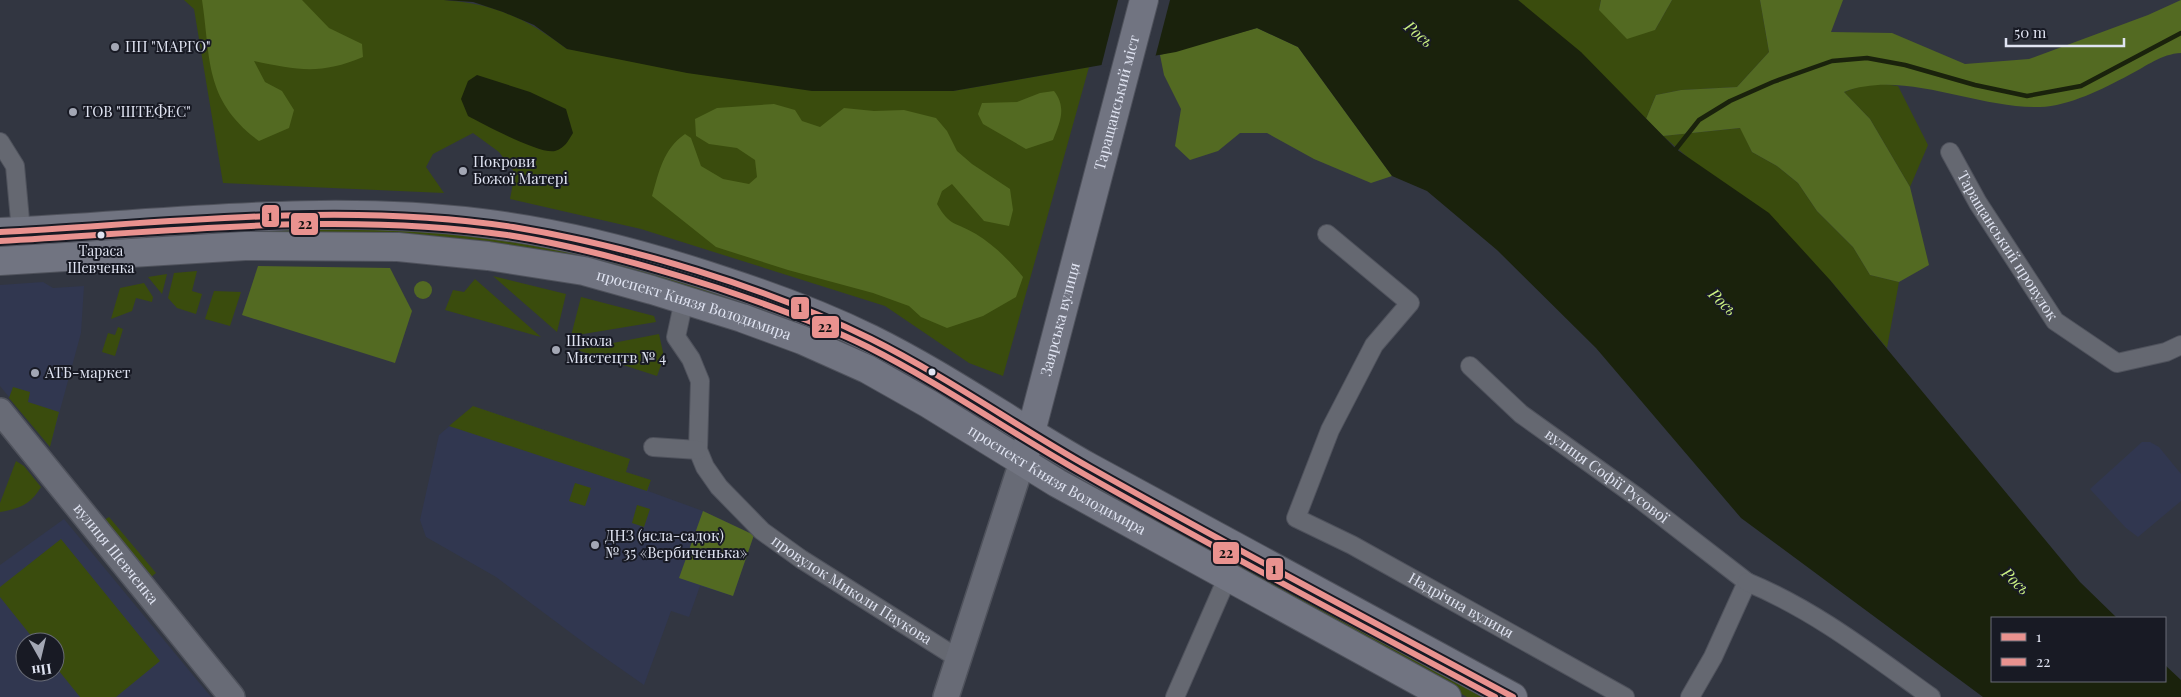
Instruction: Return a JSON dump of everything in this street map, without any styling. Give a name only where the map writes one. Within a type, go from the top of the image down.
[{"type":"main road","name":"Таращанський міст","points":[[1090,205],[1144,0]]},
{"type":"main road","name":"Заярська вулиця","points":[[1022,462],[1031,434],[1090,205]]},
{"type":"main road","name":"проспект Князя Володимира","points":[[11,231],[243,216],[324,214],[425,218],[481,223],[556,234],[624,250],[691,270],[812,311],[875,340],[1031,434],[1188,522],[1513,697]]},
{"type":"main road","name":"проспект Князя Володимира","points":[[0,261],[245,246],[398,247],[488,256],[584,271],[684,300],[802,340],[867,369],[929,404],[1022,462],[1447,697]]},
{"type":"street","points":[[0,142],[15,166],[11,231]]},
{"type":"street","name":"Таращанський провулок","points":[[1950,152],[1978,203],[2055,321],[2117,363],[2166,352],[2181,345]]},
{"type":"street","name":"Надрічна вулиця","points":[[1327,234],[1410,303],[1374,345],[1330,430],[1296,518],[1352,545],[1625,697]]},
{"type":"street","name":"провулок Миколи Паукова","points":[[684,300],[676,336],[691,360],[700,381],[698,450],[705,467],[719,487],[762,531],[801,559],[958,659]]},
{"type":"street","name":"вулиця Софії Русової","points":[[1470,366],[1521,414],[1638,497],[1748,582],[1782,596],[1834,628],[1931,697]]},
{"type":"street","name":"вулиця Шевченка","points":[[0,411],[232,697]]},
{"type":"street","points":[[653,447],[698,450]]},
{"type":"street","points":[[946,697],[1022,462]]},
{"type":"street","points":[[1175,697],[1228,576]]},
{"type":"street","points":[[1690,697],[1713,657],[1748,582]]},
{"type":"shaded area","points":[[43,282],[53,288],[84,286],[81,333],[50,447],[0,386],[0,285]]},
{"type":"shaded area","name":"ДНЗ (ясла-садок) № 35 «Вербиченька»","points":[[473,406],[630,459],[626,472],[651,480],[648,491],[703,511],[754,535],[733,596],[700,586],[689,617],[671,611],[644,685],[496,577],[426,537],[420,520],[439,435]]},
{"type":"shaded area","points":[[2142,442],[2150,442],[2159,447],[2181,474],[2181,501],[2138,537],[2126,528],[2090,489]]},
{"type":"shaded area","points":[[64,519],[211,697],[0,697],[0,565]]},
{"type":"green space","points":[[184,0],[444,0],[462,2],[509,14],[552,38],[567,49],[953,91],[1089,67],[1003,376],[969,363],[885,306],[641,229],[510,199],[515,173],[499,152],[473,133],[433,154],[426,167],[444,193],[223,183],[194,9]]},
{"type":"green space","points":[[202,0],[302,0],[329,28],[362,44],[363,57],[348,63],[321,69],[283,67],[254,61],[265,82],[282,91],[294,110],[289,128],[259,141],[241,126],[228,110],[219,94],[209,60]]},
{"type":"green space","points":[[1518,0],[1601,0],[1599,10],[1655,30],[1672,0],[1760,0],[1769,52],[1737,87],[1681,90],[1656,95],[1646,119]]},
{"type":"green space","points":[[1601,0],[1672,0],[1655,30],[1627,39],[1599,10]]},
{"type":"green space","points":[[1760,0],[1843,0],[1831,32],[1892,33],[1965,64],[2029,59],[2148,15],[2181,0],[2181,53],[2161,58],[2086,96],[2051,106],[2016,106],[1916,87],[1891,85],[1867,86],[1844,92],[1870,119],[1910,187],[1929,265],[1899,282],[1870,275],[1853,247],[1817,211],[1798,183],[1777,166],[1752,152],[1740,128],[1663,136],[1646,119],[1656,95],[1681,90],[1737,87],[1769,52]]},
{"type":"green space","points":[[1257,28],[1298,47],[1392,176],[1371,183],[1314,159],[1267,133],[1240,133],[1218,151],[1190,160],[1175,146],[1181,109],[1164,75],[1160,55]]},
{"type":"green space","points":[[1883,84],[1898,86],[1928,145],[1910,187],[1870,119],[1844,92],[1861,86]]},
{"type":"green space","points":[[1054,91],[1060,103],[1061,115],[1053,140],[1026,149],[983,124],[978,114],[982,103],[1017,102],[1040,93]]},
{"type":"green space","points":[[774,104],[795,110],[802,121],[820,127],[844,108],[874,111],[904,110],[936,118],[947,131],[957,151],[972,164],[1010,189],[1013,210],[1009,226],[984,221],[952,184],[942,191],[937,204],[946,217],[989,243],[1018,271],[1023,277],[1016,297],[983,316],[947,328],[921,317],[909,306],[873,293],[788,270],[716,247],[652,196],[667,154],[685,134],[691,138],[701,166],[723,179],[749,184],[757,177],[755,160],[737,148],[709,144],[696,136],[695,119],[717,108]]},
{"type":"green space","points":[[1741,128],[1752,152],[1777,166],[1798,183],[1817,211],[1853,247],[1870,275],[1899,282],[1887,348],[1830,280],[1663,136]]},
{"type":"green space","points":[[240,225],[393,226],[555,244],[682,278],[846,338],[842,345],[552,254],[0,252],[0,243]]},
{"type":"green space","points":[[258,266],[390,268],[412,311],[395,363],[242,315]]},
{"type":"green space","points":[[197,271],[192,291],[202,294],[196,314],[177,308],[168,298],[174,273]]},
{"type":"green space","points":[[167,274],[162,294],[148,277]]},
{"type":"green space","points":[[493,276],[566,294],[557,332]]},
{"type":"green space","points":[[475,279],[541,337],[445,310],[453,290],[464,292]]},
{"type":"green space","points":[[423,281],[429,284],[432,290],[429,296],[423,299],[417,296],[414,290],[417,284]]},
{"type":"green space","points":[[144,283],[153,297],[152,302],[136,298],[132,311],[111,319],[120,288]]},
{"type":"green space","points":[[214,291],[241,292],[230,326],[205,319]]},
{"type":"green space","points":[[581,297],[654,316],[656,322],[571,336]]},
{"type":"green space","points":[[118,327],[123,329],[115,356],[102,352],[108,333],[115,335]]},
{"type":"green space","points":[[659,334],[664,357],[657,376],[577,350]]},
{"type":"green space","points":[[13,387],[30,392],[28,402],[59,412],[50,447],[9,398]]},
{"type":"green space","points":[[473,406],[630,459],[626,472],[651,480],[647,491],[449,426]]},
{"type":"green space","points":[[16,461],[24,466],[41,487],[29,502],[0,512],[0,503]]},
{"type":"green space","points":[[1085,478],[1487,697],[1467,697],[1081,482]]},
{"type":"green space","points":[[575,483],[591,488],[585,506],[569,501]]},
{"type":"green space","points":[[637,505],[650,509],[644,527],[632,523]]},
{"type":"green space","points":[[703,511],[754,535],[733,596],[679,578]]},
{"type":"green space","points":[[109,517],[156,573],[151,577],[104,520]]},
{"type":"green space","points":[[61,539],[160,661],[116,697],[80,697],[65,678],[65,632],[28,632],[0,597],[0,587]]},
{"type":"water","name":"Рось","points":[[444,0],[1518,0],[1581,52],[1676,149],[1769,213],[1830,280],[2080,582],[2116,617],[1991,617],[1991,682],[2166,682],[2166,666],[2181,680],[2181,697],[1983,697],[1741,518],[1596,348],[1497,250],[1427,191],[1392,176],[1298,47],[1257,28],[1176,52],[953,91],[812,91],[687,73],[567,49],[534,25],[473,2]]},
{"type":"water","points":[[477,75],[530,92],[566,109],[573,133],[568,141],[558,150],[548,151],[525,144],[468,116],[461,99],[468,81]]},
{"type":"pier","points":[[1118,0],[1170,0],[1155,58],[1101,67]]},
{"type":"waterway","points":[[1676,149],[1699,120],[1730,101],[1773,82],[1832,61],[1867,58],[1905,65],[1975,85],[2027,96],[2081,86],[2181,33]]},
{"type":"transit line","name":"1","points":[[0,232],[257,216],[321,215],[449,219],[558,235],[604,245],[696,271],[787,302],[871,339],[927,369],[1062,451],[1142,496],[1513,697]]},
{"type":"transit line","name":"22","points":[[0,241],[254,226],[317,224],[381,225],[444,228],[507,235],[561,245],[640,264],[737,294],[794,315],[868,347],[923,377],[1135,503],[1495,697]]},
{"type":"place","name":"ПП \"МАРГО\"","points":[[115,47]]},
{"type":"place","name":"ТОВ \"ШТЕФЕС\"","points":[[73,112]]},
{"type":"place","name":"Покрови Божої Матері","points":[[463,171]]},
{"type":"place","name":"Тараса Шевченка","points":[[101,235]]},
{"type":"place","name":"Школа Мистецтв № 4","points":[[556,350]]},
{"type":"place","name":"АТБ-маркет","points":[[35,373]]},
{"type":"place","name":"ДНЗ (ясла-садок) № 35 «Вербиченька»","points":[[595,545]]}]
